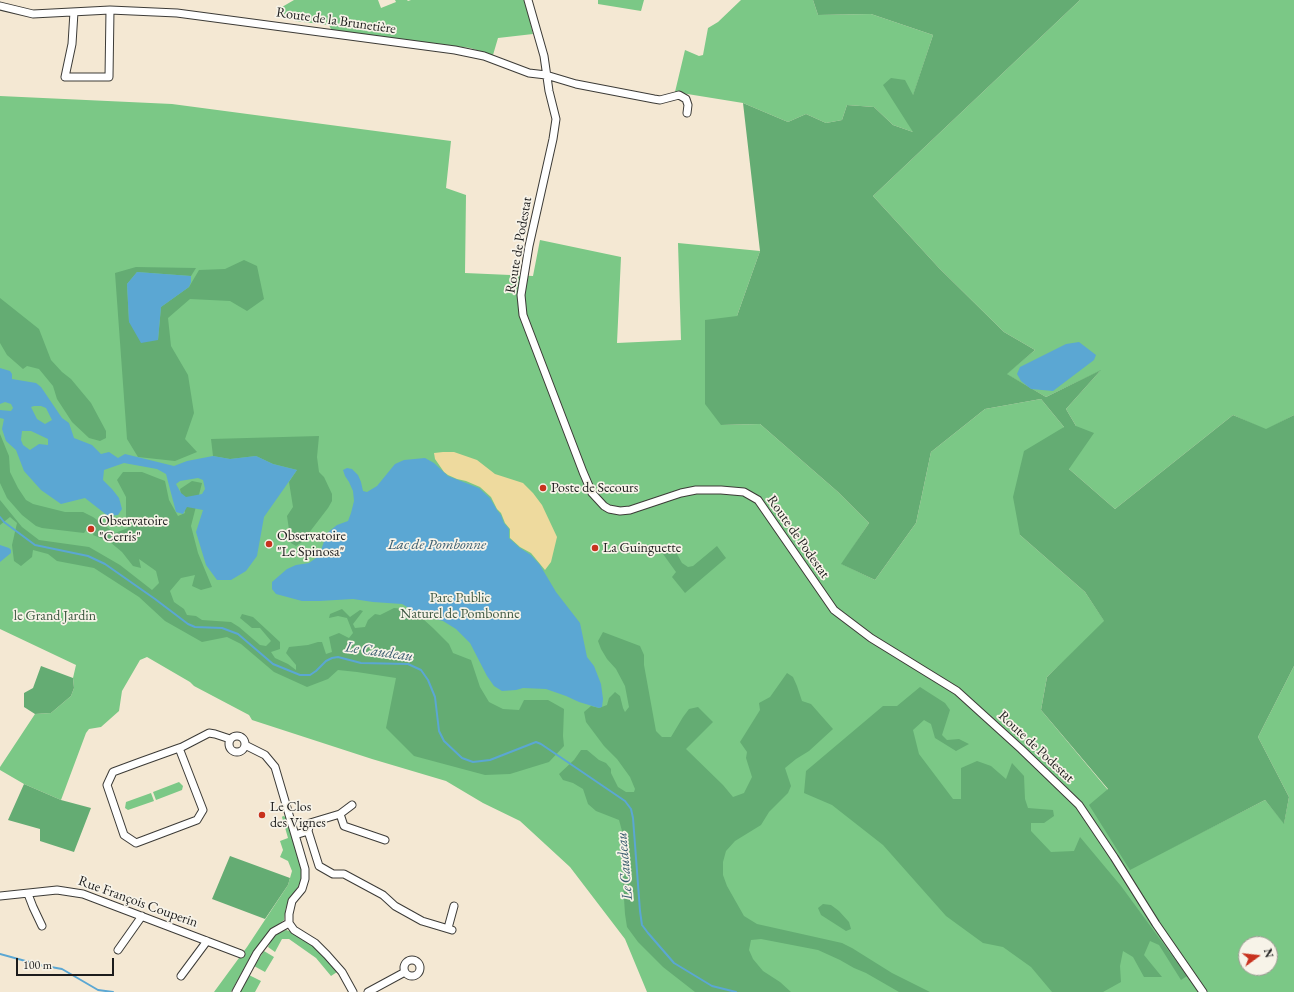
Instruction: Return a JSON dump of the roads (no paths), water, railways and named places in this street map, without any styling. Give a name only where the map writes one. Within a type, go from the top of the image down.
[{"type":"street","name":"Route de Podestat","points":[[528,0],[544,56],[549,91],[556,119],[553,139],[529,246],[521,295],[523,315],[582,472],[592,493],[604,506],[609,509],[620,511],[630,510],[681,493],[696,490],[744,492],[758,500],[834,610],[871,638],[957,691],[1021,749],[1079,805],[1156,924],[1203,992]]},
{"type":"street","name":"Route de la Brunetière","points":[[0,6],[33,14],[110,10],[178,13],[455,50],[484,56],[529,73],[546,75],[576,84],[660,100],[679,94],[686,99],[688,105],[687,113]]},
{"type":"street","points":[[74,12],[72,44],[65,77],[109,77],[110,10]]},
{"type":"street","points":[[179,748],[203,810],[197,820],[136,843],[124,835],[107,785],[113,772],[179,748],[196,741],[203,735],[209,733],[230,739],[235,736],[240,736],[244,740],[245,745],[243,750],[236,752],[230,747],[230,739]]},
{"type":"street","points":[[245,745],[265,755],[275,767],[305,869],[305,879],[302,889],[292,901],[289,914],[289,923],[294,930],[315,943],[327,955],[342,972],[353,992]]},
{"type":"street","points":[[352,805],[340,814],[310,823],[308,831],[319,866],[333,874],[344,874],[383,895],[395,906],[422,921],[450,929],[454,906]]},
{"type":"street","points":[[340,814],[344,826],[385,840]]},
{"type":"street","points":[[295,835],[308,831]]},
{"type":"street","name":"Rue François Couperin","points":[[0,896],[28,894],[44,890],[70,891],[83,894],[241,954]]},
{"type":"street","points":[[28,894],[42,926]]},
{"type":"street","points":[[118,950],[142,916]]},
{"type":"street","points":[[236,992],[257,953],[273,932],[289,923]]},
{"type":"street","points":[[181,976],[207,941]]},
{"type":"street","points":[[368,992],[405,972]]},
{"type":"water","points":[[137,272],[191,276],[189,287],[161,307],[158,340],[141,343],[129,322],[127,284]]},
{"type":"water","points":[[1079,342],[1096,355],[1094,360],[1053,391],[1031,389],[1021,381],[1017,374],[1020,367],[1066,344]]},
{"type":"water","points":[[0,368],[10,371],[12,374],[12,379],[36,383],[41,387],[62,418],[69,423],[74,438],[92,445],[101,454],[109,452],[118,458],[125,454],[174,466],[187,461],[213,456],[230,459],[256,456],[273,464],[297,470],[264,517],[257,556],[246,571],[231,580],[217,580],[206,565],[196,532],[203,510],[187,507],[183,514],[176,512],[166,474],[157,469],[124,463],[104,470],[103,480],[119,498],[122,509],[118,515],[108,516],[85,498],[61,504],[41,490],[24,471],[16,450],[6,441],[2,429],[4,419],[0,418],[0,410],[11,411],[13,408],[11,404],[5,402],[0,404]],"holes":[[[31,407],[46,408],[52,420],[45,424],[37,419]],[[22,431],[31,431],[48,439],[48,445],[39,444],[30,450],[23,445],[21,440]],[[198,478],[203,480],[205,489],[202,494],[186,497],[181,493],[176,484],[180,481]]]},
{"type":"water","name":"Lac de Pombonne","points":[[425,458],[434,463],[448,476],[479,488],[490,498],[509,529],[509,538],[531,555],[540,565],[556,592],[580,623],[587,657],[594,666],[601,684],[603,699],[602,707],[599,708],[579,702],[546,689],[523,688],[502,691],[494,686],[487,676],[470,643],[456,629],[443,621],[414,614],[409,608],[402,604],[353,599],[302,601],[276,594],[272,589],[272,582],[287,569],[296,565],[309,563],[316,558],[320,553],[327,533],[337,525],[348,521],[354,501],[353,491],[343,470],[347,468],[352,469],[358,475],[363,491],[367,492],[377,486],[395,464],[404,460]]},
{"type":"water","points":[[0,545],[9,548],[11,553],[0,562]]},
{"type":"waterway","name":"Le Caudeau","points":[[0,517],[4,522],[35,545],[88,556],[105,564],[188,624],[195,627],[222,628],[238,634],[273,664],[300,675],[310,675],[326,661],[338,657],[361,663],[408,664],[421,670],[428,680],[435,697],[439,731],[444,741],[462,758],[473,762],[490,760],[536,742],[541,744],[625,801],[631,809],[633,818],[640,911],[642,925],[648,933],[674,963],[712,986],[736,992]]},
{"type":"waterway","points":[[0,954],[40,965],[62,969],[98,990],[113,992]]},
{"type":"place","name":"Poste de Secours","points":[[543,488]]},
{"type":"place","name":"Observatoire \"Cerris\"","points":[[91,529]]},
{"type":"place","name":"Observatoire \"Le Spinosa\"","points":[[269,544]]},
{"type":"place","name":"La Guinguette","points":[[595,548]]},
{"type":"place","name":"Le Clos des Vignes","points":[[262,815]]},
{"type":"park label","name":"Parc Public Naturel de Pombonne","points":[[460,606]]},
{"type":"park label","name":"le Grand Jardin","points":[[55,616]]}]
